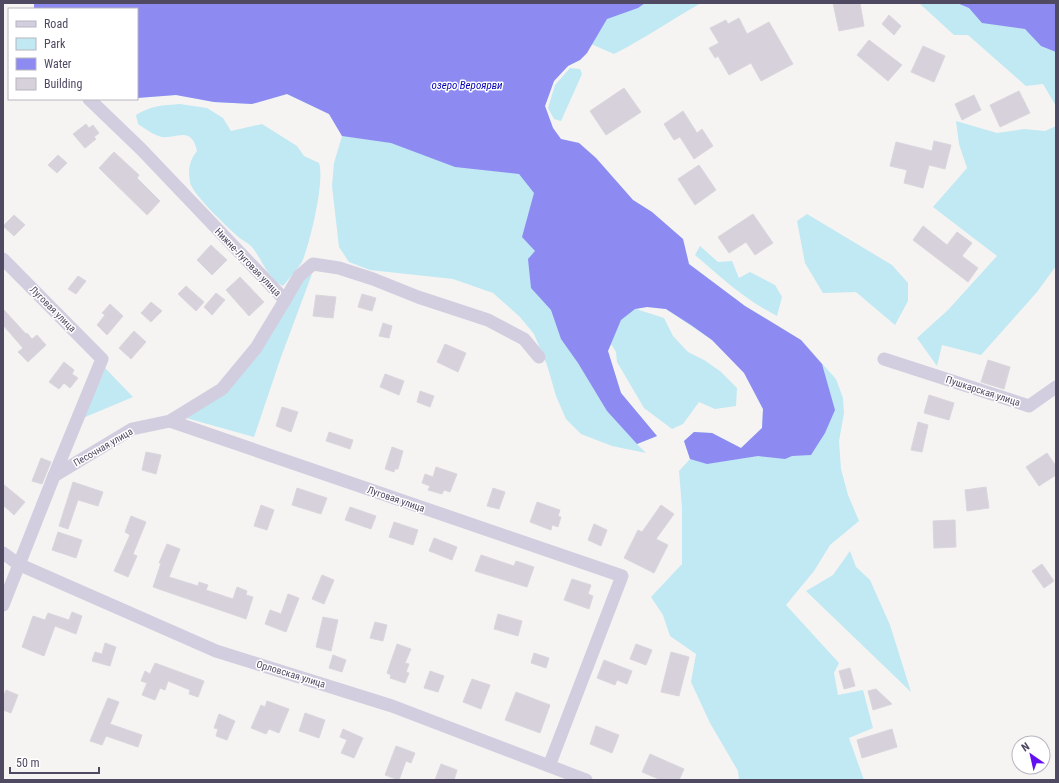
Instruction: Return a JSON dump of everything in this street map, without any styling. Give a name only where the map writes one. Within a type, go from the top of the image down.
[{"type":"street","name":"Нижне-Луговая улица","points":[[90,100],[141,150],[285,300],[298,276],[312,264],[339,268],[373,279],[418,297],[488,320],[524,339],[539,357]]},
{"type":"street","name":"Луговая улица","points":[[3,259],[102,359],[54,476]]},
{"type":"street","name":"Песочная улица","points":[[54,476],[132,429],[170,421],[222,389],[256,348],[285,300]]},
{"type":"street","name":"Пушкарская улица","points":[[884,359],[1029,406],[1056,387]]},
{"type":"street","name":"Луговая улица","points":[[170,421],[622,576],[549,766]]},
{"type":"street","points":[[3,605],[54,476]]},
{"type":"street","name":"Орловская улица","points":[[3,553],[18,564],[216,651],[392,706],[586,780]]},
{"type":"green space","points":[[34,3],[701,3],[614,54],[591,44],[587,53],[580,60],[568,66],[554,81],[545,106],[553,128],[561,139],[579,143],[596,158],[633,200],[652,212],[683,239],[689,264],[745,306],[801,340],[836,379],[843,398],[844,413],[839,441],[841,469],[848,495],[859,521],[830,545],[814,571],[786,605],[839,663],[834,673],[838,695],[863,690],[873,728],[849,738],[864,780],[739,780],[738,771],[710,723],[691,682],[696,654],[670,636],[663,615],[651,597],[682,564],[682,508],[679,471],[690,459],[684,441],[694,432],[712,433],[741,448],[762,428],[763,409],[745,373],[712,340],[666,309],[647,307],[636,309],[664,318],[673,336],[688,352],[704,360],[720,371],[737,388],[736,406],[715,409],[699,402],[683,424],[672,429],[644,408],[617,362],[616,352],[611,344],[608,351],[621,393],[657,436],[637,444],[646,453],[612,446],[581,434],[566,419],[556,396],[547,365],[534,334],[520,317],[493,293],[453,279],[370,270],[349,262],[339,247],[332,186],[334,163],[342,136],[329,114],[287,94],[252,104],[214,102],[176,95],[138,98],[138,8],[34,8]]},
{"type":"green space","points":[[919,3],[1056,3],[1056,106],[1043,84],[1026,86],[968,35],[954,35]]},
{"type":"green space","points":[[570,68],[580,69],[582,74],[561,121],[554,119],[548,108],[555,85]]},
{"type":"green space","points":[[180,104],[207,108],[223,118],[231,131],[262,124],[297,146],[304,156],[319,163],[320,183],[316,212],[309,241],[302,262],[283,286],[277,283],[269,273],[251,246],[241,239],[204,203],[192,187],[189,170],[192,158],[197,151],[191,138],[183,135],[162,137],[150,132],[138,124],[136,115],[141,112],[157,106]]},
{"type":"green space","points":[[956,121],[997,133],[1024,129],[1045,131],[1056,126],[1056,266],[1037,292],[981,355],[942,345],[937,366],[917,338],[948,310],[997,256],[933,207],[967,168],[959,144]]},
{"type":"green space","points":[[807,214],[892,265],[908,283],[908,301],[895,325],[856,292],[823,293],[805,263],[797,221]]},
{"type":"green space","points":[[700,246],[718,262],[732,261],[739,278],[750,272],[775,285],[782,297],[777,316],[744,296],[695,255]]},
{"type":"green space","points":[[312,274],[281,357],[254,437],[186,418],[227,392],[303,279]]},
{"type":"green space","points":[[105,368],[133,397],[83,418]]},
{"type":"green space","points":[[850,551],[856,567],[870,580],[890,625],[911,692],[806,591],[833,575]]},
{"type":"water","name":"озеро Вероярви","points":[[34,3],[645,3],[638,8],[607,19],[587,53],[580,60],[568,66],[554,81],[545,106],[553,128],[561,139],[579,143],[596,158],[633,200],[652,212],[683,239],[689,264],[745,306],[801,340],[822,364],[835,410],[825,433],[811,455],[792,456],[785,459],[758,456],[707,464],[690,459],[684,441],[694,432],[712,433],[741,448],[762,428],[763,409],[744,373],[712,340],[666,309],[647,307],[635,309],[621,320],[608,351],[621,393],[657,436],[637,444],[607,411],[578,363],[561,339],[551,310],[531,288],[528,259],[535,251],[522,237],[534,193],[519,174],[455,167],[391,143],[342,136],[329,114],[287,94],[252,104],[214,102],[176,95],[138,98],[138,8],[34,8]]},
{"type":"water","points":[[957,3],[1056,3],[1056,52],[1041,46],[1025,29],[982,23],[969,8]]},
{"type":"building","points":[[833,3],[860,3],[864,26],[839,31]]},
{"type":"building","points":[[889,15],[901,26],[894,35],[882,24]]},
{"type":"building","points":[[739,18],[747,34],[769,22],[793,64],[761,81],[751,63],[729,75],[718,56],[715,58],[709,48],[719,43],[710,28],[726,20],[728,24]]},
{"type":"building","points":[[869,40],[902,65],[888,81],[857,55]]},
{"type":"building","points":[[923,46],[945,56],[934,82],[911,72]]},
{"type":"building","points":[[624,88],[641,112],[606,135],[590,111]]},
{"type":"building","points":[[1019,91],[1030,113],[1000,127],[990,105]]},
{"type":"building","points":[[974,95],[981,110],[962,120],[955,104]]},
{"type":"building","points":[[683,111],[697,133],[702,129],[713,146],[694,159],[680,137],[674,140],[664,124]]},
{"type":"building","points":[[86,124],[89,128],[93,125],[99,133],[94,137],[96,139],[85,148],[73,134]]},
{"type":"building","points":[[934,141],[951,145],[945,169],[929,165],[923,188],[904,183],[907,170],[890,166],[896,142],[932,151]]},
{"type":"building","points":[[114,152],[139,175],[137,178],[160,201],[147,215],[99,168]]},
{"type":"building","points":[[58,155],[67,163],[57,173],[48,165]]},
{"type":"building","points":[[699,165],[716,190],[695,205],[678,179]]},
{"type":"building","points":[[753,214],[773,243],[755,255],[746,242],[729,253],[718,237]]},
{"type":"building","points":[[14,215],[25,225],[14,236],[3,226]]},
{"type":"building","points":[[923,226],[947,245],[957,232],[972,243],[962,256],[978,268],[968,282],[913,240]]},
{"type":"building","points":[[211,245],[227,260],[212,275],[197,260]]},
{"type":"building","points":[[78,276],[86,281],[76,294],[68,289]]},
{"type":"building","points":[[240,277],[264,302],[249,316],[226,290]]},
{"type":"building","points":[[186,286],[204,302],[196,311],[178,294]]},
{"type":"building","points":[[216,293],[225,300],[212,315],[204,307]]},
{"type":"building","points":[[362,294],[376,298],[372,311],[358,307]]},
{"type":"building","points":[[316,295],[336,297],[333,318],[313,316]]},
{"type":"building","points":[[151,302],[162,311],[151,322],[141,313]]},
{"type":"building","points":[[110,304],[123,316],[107,335],[97,325],[105,315],[102,313]]},
{"type":"building","points":[[3,309],[26,334],[27,333],[32,339],[37,335],[46,345],[28,362],[18,352],[23,348],[3,325]]},
{"type":"building","points":[[383,323],[392,326],[389,338],[379,336]]},
{"type":"building","points":[[134,331],[146,342],[131,359],[119,348]]},
{"type":"building","points":[[445,344],[466,353],[458,372],[437,362]]},
{"type":"building","points":[[988,360],[1010,367],[1004,389],[981,382]]},
{"type":"building","points":[[64,362],[74,370],[72,374],[78,378],[70,388],[64,383],[59,389],[49,382]]},
{"type":"building","points":[[385,374],[404,381],[399,395],[380,387]]},
{"type":"building","points":[[420,391],[434,396],[430,407],[417,402]]},
{"type":"building","points":[[929,395],[954,403],[949,420],[924,413]]},
{"type":"building","points":[[282,407],[298,412],[291,432],[276,426]]},
{"type":"building","points":[[918,422],[928,425],[922,452],[911,450]]},
{"type":"building","points":[[329,432],[353,440],[350,449],[326,441]]},
{"type":"building","points":[[392,447],[403,451],[398,469],[395,469],[394,472],[385,469]]},
{"type":"building","points":[[146,452],[161,455],[156,474],[142,470]]},
{"type":"building","points":[[1047,453],[1056,466],[1056,475],[1039,486],[1026,467]]},
{"type":"building","points":[[41,458],[51,462],[42,484],[32,481]]},
{"type":"building","points":[[436,467],[457,474],[450,492],[444,490],[442,494],[428,490],[430,486],[422,483],[425,474],[433,477]]},
{"type":"building","points":[[73,482],[103,492],[98,506],[78,500],[68,529],[59,526]]},
{"type":"building","points":[[3,484],[25,502],[14,515],[3,505]]},
{"type":"building","points":[[986,487],[989,508],[967,511],[965,490]]},
{"type":"building","points":[[297,488],[327,498],[321,514],[292,505]]},
{"type":"building","points":[[493,488],[505,492],[499,509],[487,506]]},
{"type":"building","points":[[537,502],[560,510],[558,516],[561,517],[558,527],[552,525],[551,530],[530,522]]},
{"type":"building","points":[[261,505],[274,510],[267,530],[254,526]]},
{"type":"building","points":[[661,505],[674,514],[656,539],[668,545],[654,573],[624,558],[638,530],[642,532]]},
{"type":"building","points":[[350,507],[376,516],[371,529],[345,520]]},
{"type":"building","points":[[131,516],[146,522],[133,554],[137,556],[128,577],[114,571],[130,535],[125,532]]},
{"type":"building","points":[[955,520],[956,547],[934,548],[933,521]]},
{"type":"building","points":[[394,522],[418,530],[413,545],[389,537]]},
{"type":"building","points":[[594,524],[607,530],[601,546],[588,540]]},
{"type":"building","points":[[58,532],[82,540],[76,558],[52,550]]},
{"type":"building","points":[[434,538],[457,547],[452,560],[429,551]]},
{"type":"building","points":[[167,544],[180,549],[169,577],[198,586],[199,582],[208,585],[206,590],[233,599],[237,587],[247,591],[246,595],[253,597],[246,619],[153,587],[161,563],[159,563]]},
{"type":"building","points":[[481,555],[514,566],[516,561],[534,567],[527,587],[475,571]]},
{"type":"building","points":[[1042,564],[1054,581],[1044,588],[1032,571]]},
{"type":"building","points":[[322,575],[334,580],[324,604],[312,599]]},
{"type":"building","points":[[572,579],[591,585],[588,594],[593,596],[589,609],[564,600]]},
{"type":"building","points":[[288,594],[299,598],[286,632],[265,624],[270,610],[281,614]]},
{"type":"building","points":[[72,612],[82,616],[76,634],[55,626],[44,656],[22,647],[33,616],[45,620],[48,613],[69,620]]},
{"type":"building","points":[[498,614],[522,621],[518,636],[494,629]]},
{"type":"building","points":[[323,617],[338,620],[331,651],[316,647]]},
{"type":"building","points":[[375,622],[387,625],[383,641],[370,638]]},
{"type":"building","points":[[105,643],[116,647],[110,666],[92,661],[95,652],[102,654]]},
{"type":"building","points":[[397,644],[411,649],[405,663],[409,664],[406,672],[409,673],[405,683],[390,678],[391,675],[387,673]]},
{"type":"building","points":[[636,644],[652,650],[646,665],[630,659]]},
{"type":"building","points":[[671,652],[689,657],[679,696],[661,692]]},
{"type":"building","points":[[534,653],[549,658],[546,668],[531,663]]},
{"type":"building","points":[[333,655],[346,660],[342,672],[329,668]]},
{"type":"building","points":[[604,660],[632,671],[627,684],[617,680],[615,685],[597,678]]},
{"type":"building","points":[[155,663],[204,681],[198,697],[189,694],[190,690],[168,681],[165,690],[160,688],[155,700],[142,695],[147,683],[141,681],[145,671],[150,674]]},
{"type":"building","points":[[850,668],[855,686],[844,689],[839,671]]},
{"type":"building","points":[[430,671],[444,676],[438,692],[424,688]]},
{"type":"building","points":[[472,679],[490,685],[481,709],[463,702]]},
{"type":"building","points":[[876,689],[892,704],[873,710],[868,691]]},
{"type":"building","points":[[6,690],[18,695],[11,713],[3,710],[3,697]]},
{"type":"building","points":[[516,692],[550,705],[540,733],[505,720]]},
{"type":"building","points":[[108,698],[119,702],[110,724],[142,735],[138,747],[106,736],[102,745],[90,741]]},
{"type":"building","points":[[267,701],[289,709],[279,733],[269,729],[266,734],[251,728],[261,705],[265,707]]},
{"type":"building","points":[[305,713],[325,720],[319,738],[299,731]]},
{"type":"building","points":[[219,714],[235,721],[227,740],[216,736],[218,729],[214,728]]},
{"type":"building","points":[[596,726],[619,735],[612,753],[590,744]]},
{"type":"building","points":[[343,729],[363,738],[354,758],[341,753],[347,740],[340,737]]},
{"type":"building","points":[[892,729],[897,747],[862,758],[857,740]]},
{"type":"building","points":[[396,746],[415,753],[411,763],[406,761],[399,780],[385,775]]},
{"type":"building","points":[[650,754],[684,769],[679,780],[661,780],[642,772]]},
{"type":"building","points":[[441,764],[457,770],[454,780],[435,780]]}]
